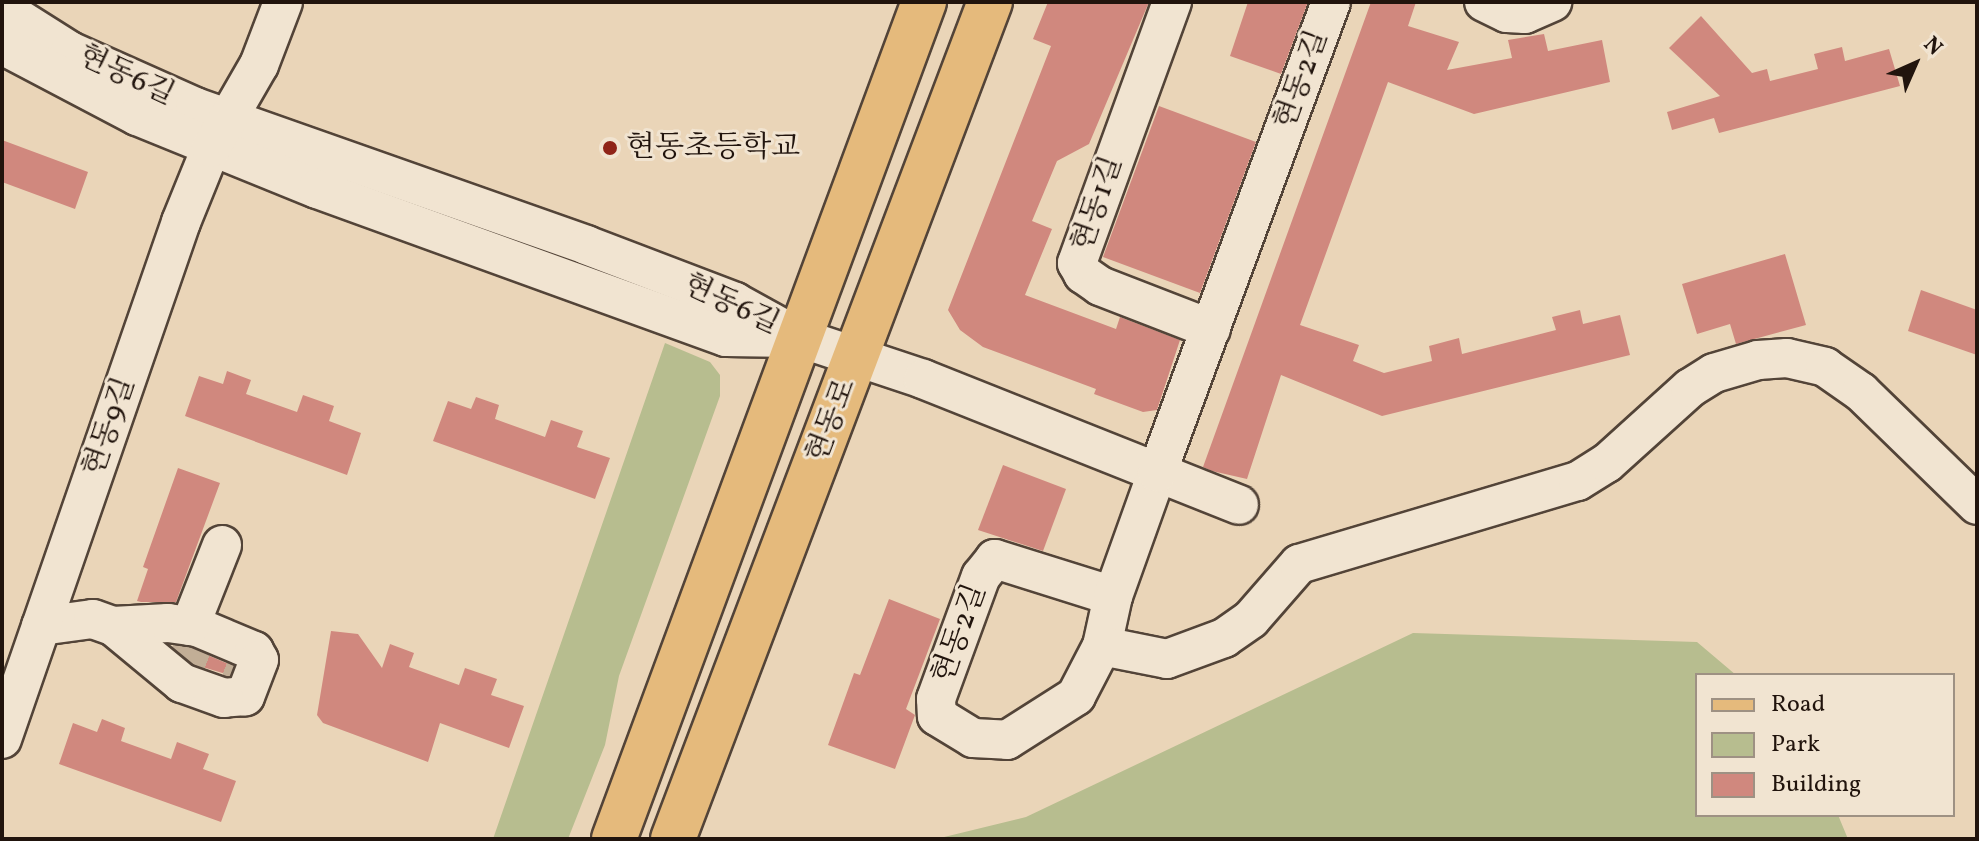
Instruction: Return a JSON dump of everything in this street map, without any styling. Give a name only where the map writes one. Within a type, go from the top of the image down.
[{"type":"main road","name":"현동로","points":[[614,839],[924,2]]},
{"type":"main road","name":"현동로","points":[[673,839],[990,2]]},
{"type":"street","name":"현동9길","points":[[2,739],[220,134],[259,65],[283,2]]},
{"type":"street","name":"현동1길","points":[[1172,2],[1077,263],[1083,274],[1100,286],[1211,329]]},
{"type":"street","name":"현동2길","points":[[1113,596],[995,559],[981,576],[936,699],[937,716],[973,738],[1007,740],[1069,704],[1102,646],[1113,596],[1331,2]]},
{"type":"street","points":[[1484,2],[1507,13],[1525,14],[1552,2]]},
{"type":"street","name":"현동6길","points":[[2,8],[220,134]]},
{"type":"street","name":"현동6길","points":[[2,45],[61,79],[220,134],[726,337],[800,338]]},
{"type":"street","points":[[800,338],[857,356],[1239,505]]},
{"type":"street","points":[[1102,646],[1167,659],[1224,638],[1251,619],[1299,564],[1578,481],[1617,455],[1690,388],[1714,373],[1758,360],[1787,358],[1825,367],[1861,392],[1977,505]]},
{"type":"street","points":[[181,636],[222,545]]},
{"type":"street","points":[[41,626],[93,619],[113,626],[254,651],[259,660],[245,696],[224,698],[182,683],[113,626]]},
{"type":"green space","points":[[665,343],[710,362],[720,375],[720,396],[619,676],[605,745],[568,839],[493,839]]},
{"type":"green space","points":[[1413,633],[1697,642],[1734,673],[1695,673],[1695,817],[1839,817],[1848,839],[936,839],[1026,817]]},
{"type":"building","points":[[1048,2],[1149,2],[1089,144],[1057,161],[1032,221],[1052,229],[1025,295],[1116,329],[1120,317],[1180,340],[1157,410],[1143,412],[1094,394],[1096,389],[983,347],[960,330],[948,310],[1051,46],[1033,39]]},
{"type":"building","points":[[1248,2],[1308,2],[1281,74],[1230,56]]},
{"type":"building","points":[[1371,2],[1416,2],[1408,26],[1459,42],[1447,70],[1512,58],[1508,40],[1544,34],[1548,51],[1602,40],[1610,82],[1474,114],[1388,82],[1300,325],[1359,345],[1353,361],[1384,373],[1432,361],[1429,346],[1459,338],[1462,354],[1556,330],[1552,317],[1580,310],[1583,324],[1620,315],[1630,355],[1382,416],[1281,375],[1247,479],[1212,471],[1203,467]]},
{"type":"building","points":[[1701,16],[1752,73],[1767,69],[1770,81],[1818,69],[1814,54],[1842,47],[1845,61],[1889,49],[1900,86],[1719,133],[1714,118],[1672,130],[1667,112],[1720,96],[1669,48]]},
{"type":"building","points":[[1159,106],[1256,142],[1200,293],[1103,257]]},
{"type":"building","points":[[2,140],[88,172],[75,209],[2,182]]},
{"type":"building","points":[[1785,254],[1806,325],[1736,344],[1730,324],[1697,334],[1682,284]]},
{"type":"building","points":[[1921,290],[1977,310],[1977,355],[1908,331]]},
{"type":"building","points":[[227,371],[251,380],[246,394],[297,412],[303,395],[334,406],[329,421],[361,433],[347,475],[185,416],[199,376],[223,384]]},
{"type":"building","points":[[476,397],[499,405],[495,419],[545,437],[551,420],[583,431],[577,447],[610,458],[595,499],[433,441],[448,401],[471,409]]},
{"type":"building","points":[[1003,465],[1066,489],[1043,551],[978,530]]},
{"type":"building","points":[[178,468],[220,483],[176,602],[137,601],[148,569],[143,567]]},
{"type":"building","points":[[889,599],[940,619],[906,709],[915,715],[895,769],[828,745],[854,673],[860,675]]},
{"type":"building","points":[[331,631],[358,634],[382,668],[390,644],[414,653],[409,667],[459,685],[465,668],[497,679],[491,695],[524,706],[509,748],[440,723],[428,762],[323,723],[317,715]]},
{"type":"building","points":[[173,647],[191,648],[233,666],[229,675],[193,664]]},
{"type":"building","points":[[102,719],[125,728],[121,741],[171,759],[177,742],[209,754],[203,769],[236,781],[221,822],[59,764],[73,723],[97,732]]},
{"type":"tunnel","points":[[172,647],[244,673]]},
{"type":"place","name":"현동초등학교","points":[[610,148]]}]
